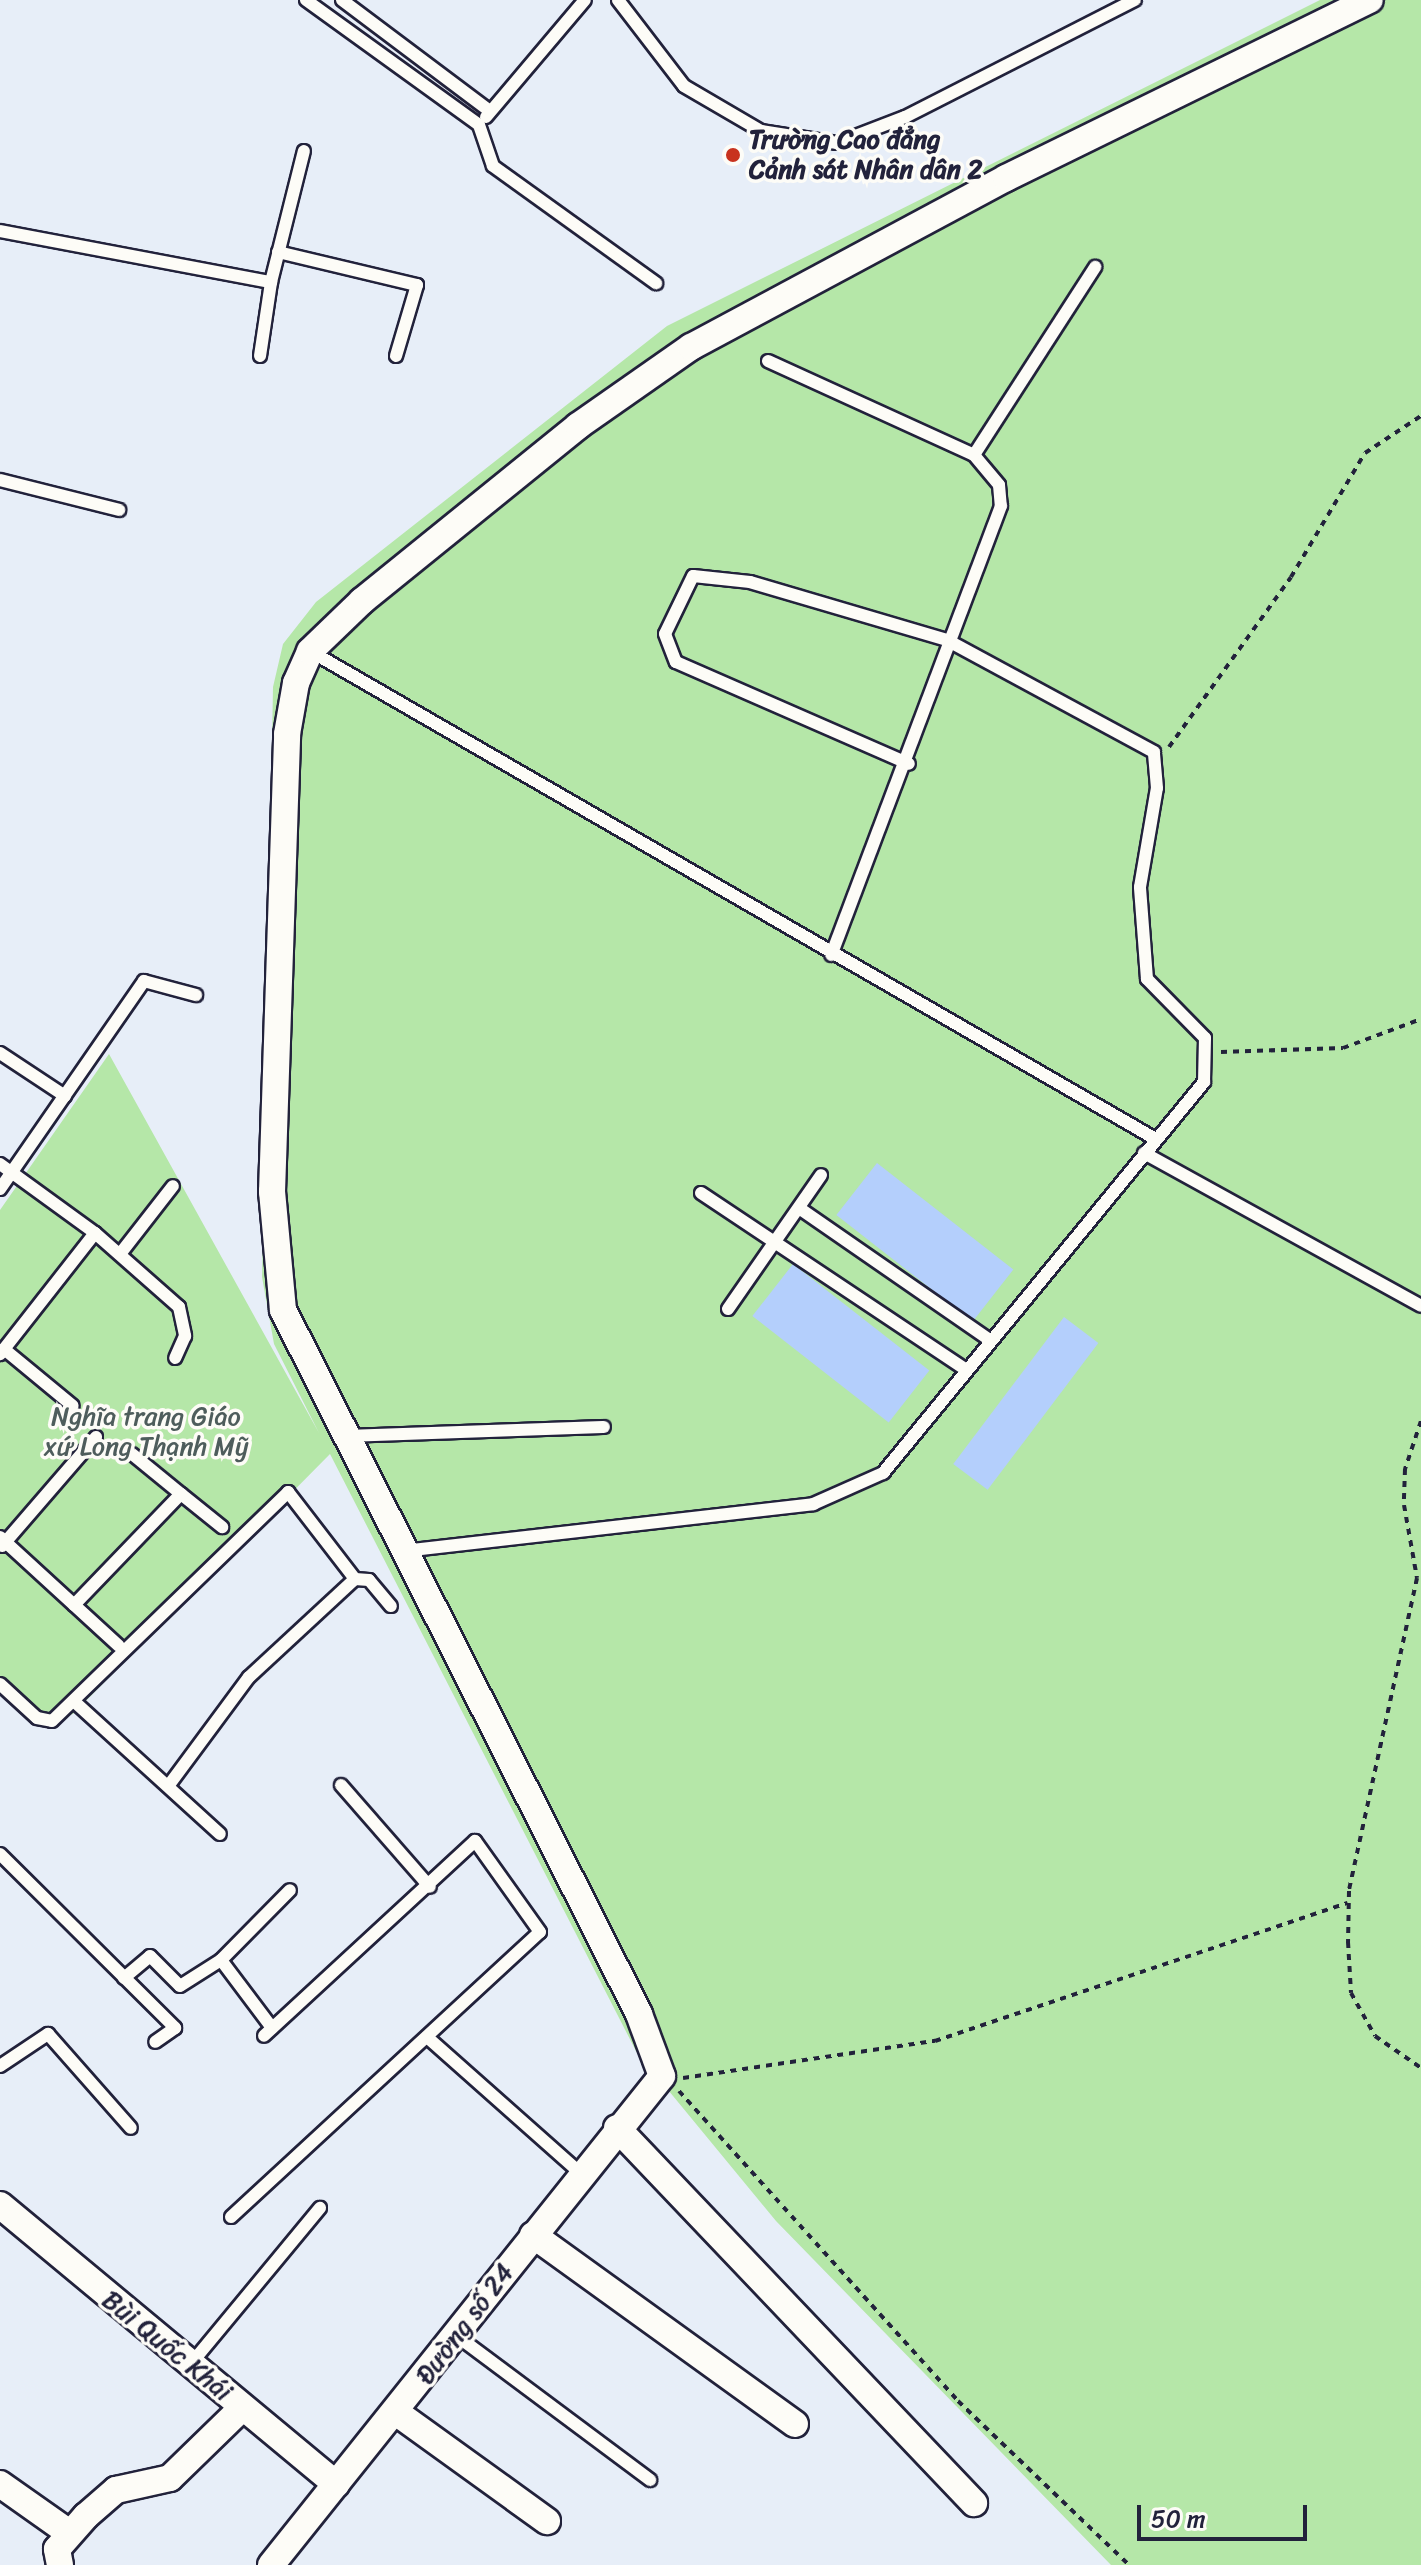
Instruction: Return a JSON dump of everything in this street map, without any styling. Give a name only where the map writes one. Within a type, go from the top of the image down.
[{"type":"street","points":[[402,1551],[342,1436],[283,1310],[275,1274],[287,734],[310,651],[578,426],[691,347],[1006,178],[1370,0]]},
{"type":"street","name":"Đường số 24","points":[[271,2565],[397,2413],[580,2173],[660,2083],[661,2064],[639,2014],[402,1551]]},
{"type":"street","points":[[617,2128],[974,2503]]},
{"type":"street","name":"Bùi Quốc Khái","points":[[0,2205],[336,2484]]},
{"type":"street","points":[[533,2235],[795,2424]]},
{"type":"street","points":[[60,2565],[57,2549],[68,2532],[116,2490],[170,2478],[242,2408]]},
{"type":"street","points":[[397,2413],[547,2521]]},
{"type":"street","points":[[0,2484],[68,2532]]},
{"type":"lane","points":[[306,0],[479,125],[493,166],[656,283]]},
{"type":"lane","points":[[342,0],[490,111]]},
{"type":"lane","points":[[479,125],[585,0]]},
{"type":"lane","points":[[618,0],[684,86],[761,131],[837,143],[905,117],[1135,0]]},
{"type":"lane","points":[[260,356],[271,282],[304,151]]},
{"type":"lane","points":[[0,231],[271,282]]},
{"type":"lane","points":[[278,252],[417,285],[396,356]]},
{"type":"lane","points":[[974,455],[1095,267]]},
{"type":"lane","points":[[768,361],[974,455],[999,485],[1001,506],[947,640],[909,764],[831,955]]},
{"type":"lane","points":[[0,480],[119,510]]},
{"type":"lane","points":[[402,1551],[813,1504],[883,1473],[963,1368],[1204,1082],[1210,1051],[1194,1020],[1166,1006],[1147,979],[1140,887],[1160,764],[1132,739],[947,640],[705,573],[693,576],[665,634],[676,662],[909,764]]},
{"type":"lane","points":[[310,651],[831,955],[1154,1138]]},
{"type":"lane","points":[[0,1189],[144,981],[196,995]]},
{"type":"lane","points":[[0,1053],[65,1096]]},
{"type":"lane","points":[[1144,1153],[1421,1306]]},
{"type":"lane","points":[[0,1164],[13,1170],[95,1233],[179,1307],[185,1336],[175,1358]]},
{"type":"lane","points":[[728,1309],[821,1175]]},
{"type":"lane","points":[[120,1254],[173,1186]]},
{"type":"lane","points":[[701,1193],[963,1368]]},
{"type":"lane","points":[[799,1208],[988,1339]]},
{"type":"lane","points":[[73,1406],[2,1351],[95,1233]]},
{"type":"lane","points":[[342,1436],[604,1427]]},
{"type":"lane","points":[[96,1437],[2,1543],[119,1646]]},
{"type":"lane","points":[[132,1454],[222,1527]]},
{"type":"lane","points":[[0,1684],[37,1718],[52,1721],[77,1704],[288,1492],[355,1579]]},
{"type":"lane","points":[[74,1605],[181,1494]]},
{"type":"lane","points":[[169,1785],[249,1677],[355,1579],[369,1580],[391,1606]]},
{"type":"lane","points":[[77,1704],[220,1834]]},
{"type":"lane","points":[[341,1785],[430,1887]]},
{"type":"lane","points":[[221,1960],[268,2032],[430,1887],[475,1841],[540,1932],[231,2217]]},
{"type":"lane","points":[[0,1854],[175,2028],[155,2042]]},
{"type":"lane","points":[[124,1978],[150,1956],[180,1986],[221,1960],[290,1890]]},
{"type":"lane","points":[[0,2066],[48,2034],[131,2128]]},
{"type":"lane","points":[[427,2037],[580,2173]]},
{"type":"lane","points":[[190,2365],[320,2208]]},
{"type":"lane","points":[[457,2336],[650,2480]]},
{"type":"path","points":[[1160,764],[1341,502],[1365,453],[1421,416]]},
{"type":"path","points":[[1210,1051],[1343,1048],[1421,1019]]},
{"type":"path","points":[[1421,1421],[1405,1469],[1404,1505],[1417,1578],[1348,1903],[1351,1993],[1375,2036],[1421,2068]]},
{"type":"path","points":[[1129,2565],[958,2401],[669,2080],[935,2041],[1348,1903]]},
{"type":"green space","name":"Nghĩa trang Giáo xứ Long Thạnh Mỹ","points":[[1320,0],[1421,0],[1421,2565],[1111,2565],[776,2221],[636,2051],[330,1454],[73,1714],[49,1721],[0,1684],[0,1210],[109,1054],[319,1433],[274,1344],[262,1277],[273,687],[283,644],[316,602],[667,326]]},
{"type":"building","points":[[877,1163],[1013,1270],[973,1322],[836,1215]]},
{"type":"building","points":[[793,1264],[929,1371],[889,1423],[752,1316]]},
{"type":"building","points":[[1064,1317],[1098,1343],[988,1490],[953,1464]]},
{"type":"place","name":"Trường Cao đẳng Cảnh sát Nhân dân 2","points":[[733,155]]}]
